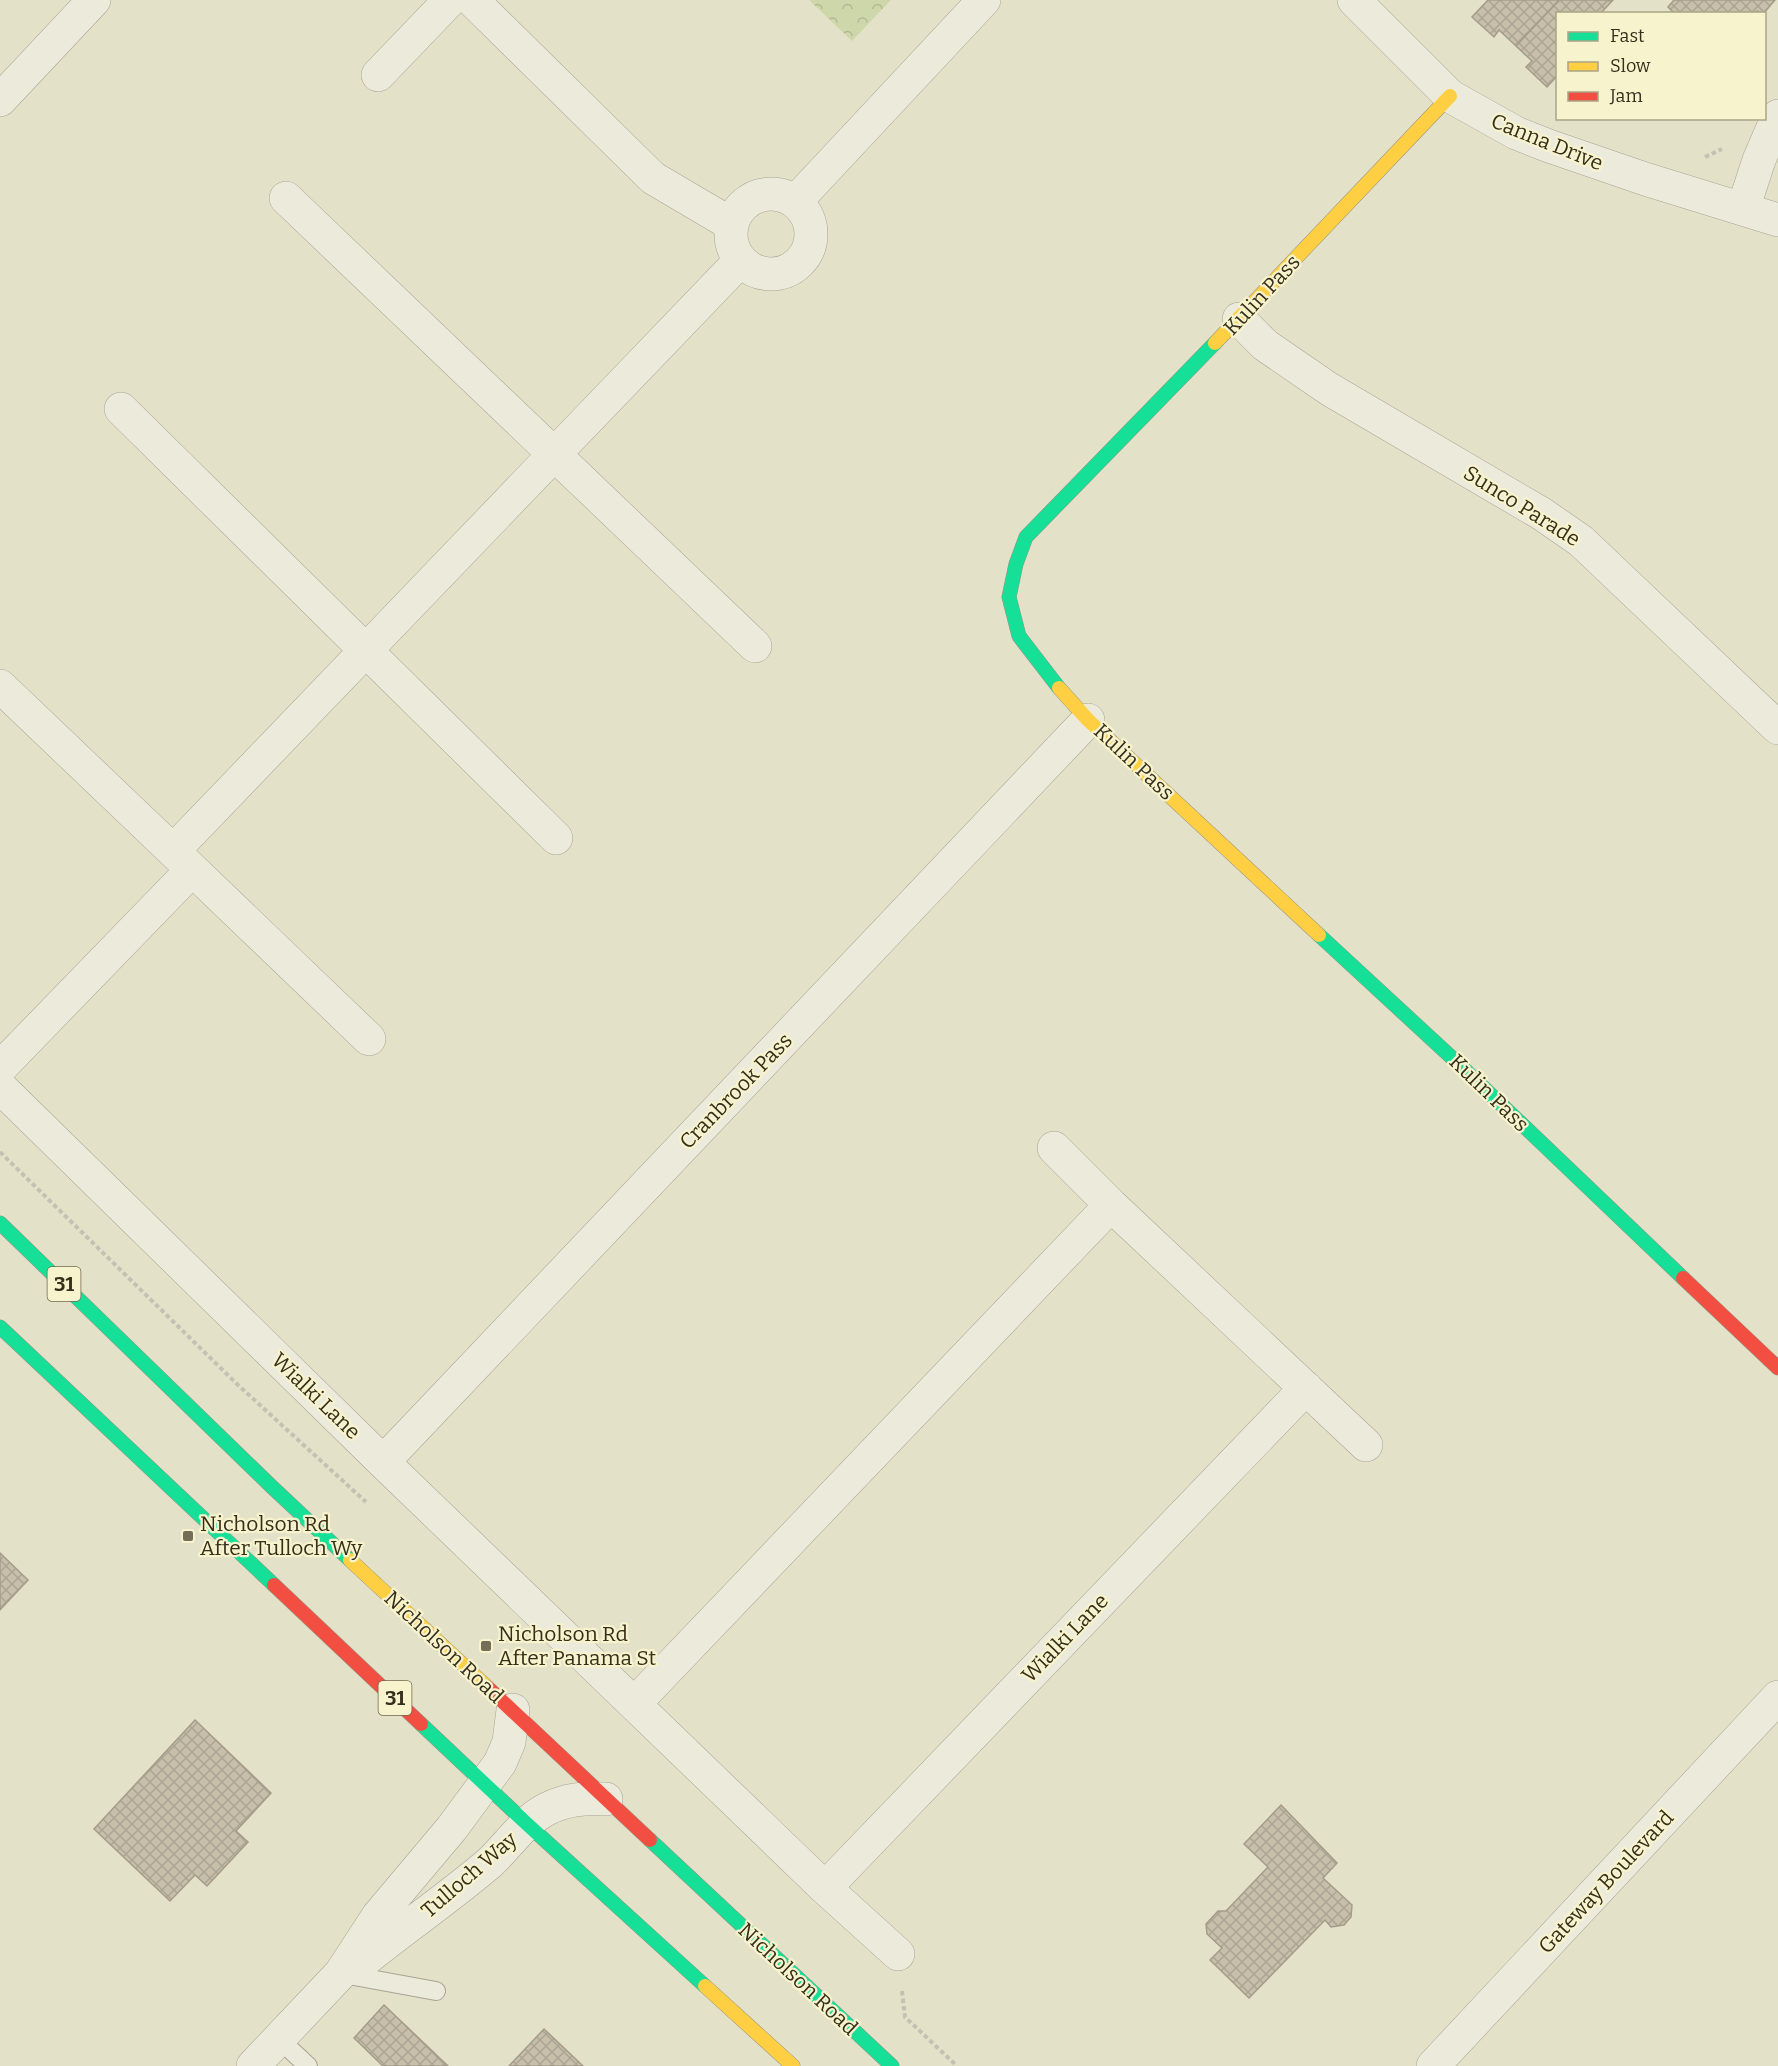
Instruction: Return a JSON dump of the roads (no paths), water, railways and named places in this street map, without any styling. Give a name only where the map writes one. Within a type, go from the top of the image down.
[{"type":"main road","name":"Kulin Pass","points":[[1450,96],[1239,319],[1026,537],[1016,564],[1009,597],[1019,636],[1051,678],[1088,720],[1463,1068],[1778,1368]]},
{"type":"main road","name":"Nicholson Road","points":[[0,1223],[272,1487],[892,2066]]},
{"type":"main road","name":"31","points":[[0,1327],[527,1824],[793,2066]]},
{"type":"street","points":[[0,100],[94,0]]},
{"type":"street","points":[[378,75],[450,0]]},
{"type":"street","points":[[472,0],[653,178],[731,224]]},
{"type":"street","points":[[796,201],[984,0]]},
{"type":"street","name":"Canna Drive","points":[[1354,0],[1450,96],[1516,133],[1645,179],[1778,220]]},
{"type":"street","points":[[1743,209],[1759,160],[1778,116]]},
{"type":"street","points":[[763,195],[780,195],[796,201],[809,220],[810,244],[800,263],[783,273],[762,274],[749,269],[740,261],[732,246],[731,224],[744,204],[763,195]]},
{"type":"street","points":[[286,198],[755,646]]},
{"type":"street","points":[[0,1068],[364,650],[556,455],[740,261]]},
{"type":"street","name":"Sunco Parade","points":[[1239,319],[1265,345],[1321,384],[1542,514],[1581,541],[1778,728]]},
{"type":"street","points":[[121,409],[556,838]]},
{"type":"street","points":[[0,686],[369,1039]]},
{"type":"street","name":"Cranbrook Pass","points":[[383,1462],[1088,720]]},
{"type":"street","name":"Wialki Lane","points":[[0,1087],[383,1462],[825,1888],[898,1954]]},
{"type":"street","points":[[1054,1148],[1111,1205],[1366,1445]]},
{"type":"street","points":[[635,1703],[1111,1205]]},
{"type":"street","name":"Wialki Lane","points":[[825,1888],[1305,1388]]},
{"type":"street","name":"Gateway Boulevard","points":[[1441,2064],[1778,1697]]},
{"type":"street","name":"Tulloch Way","points":[[253,2066],[341,1973],[378,1916],[425,1862],[485,1784],[500,1763],[509,1742],[513,1710]]},
{"type":"street","name":"Tulloch Way","points":[[341,1973],[366,1959],[470,1879],[527,1824],[546,1809],[582,1797],[606,1799]]},
{"type":"lane","points":[[341,1973],[436,1991]]},
{"type":"lane","points":[[279,2038],[308,2066]]},
{"type":"place","name":"Nicholson Rd After Tulloch Wy","points":[[188,1536]]},
{"type":"place","name":"Nicholson Rd After Panama St","points":[[486,1646]]}]
